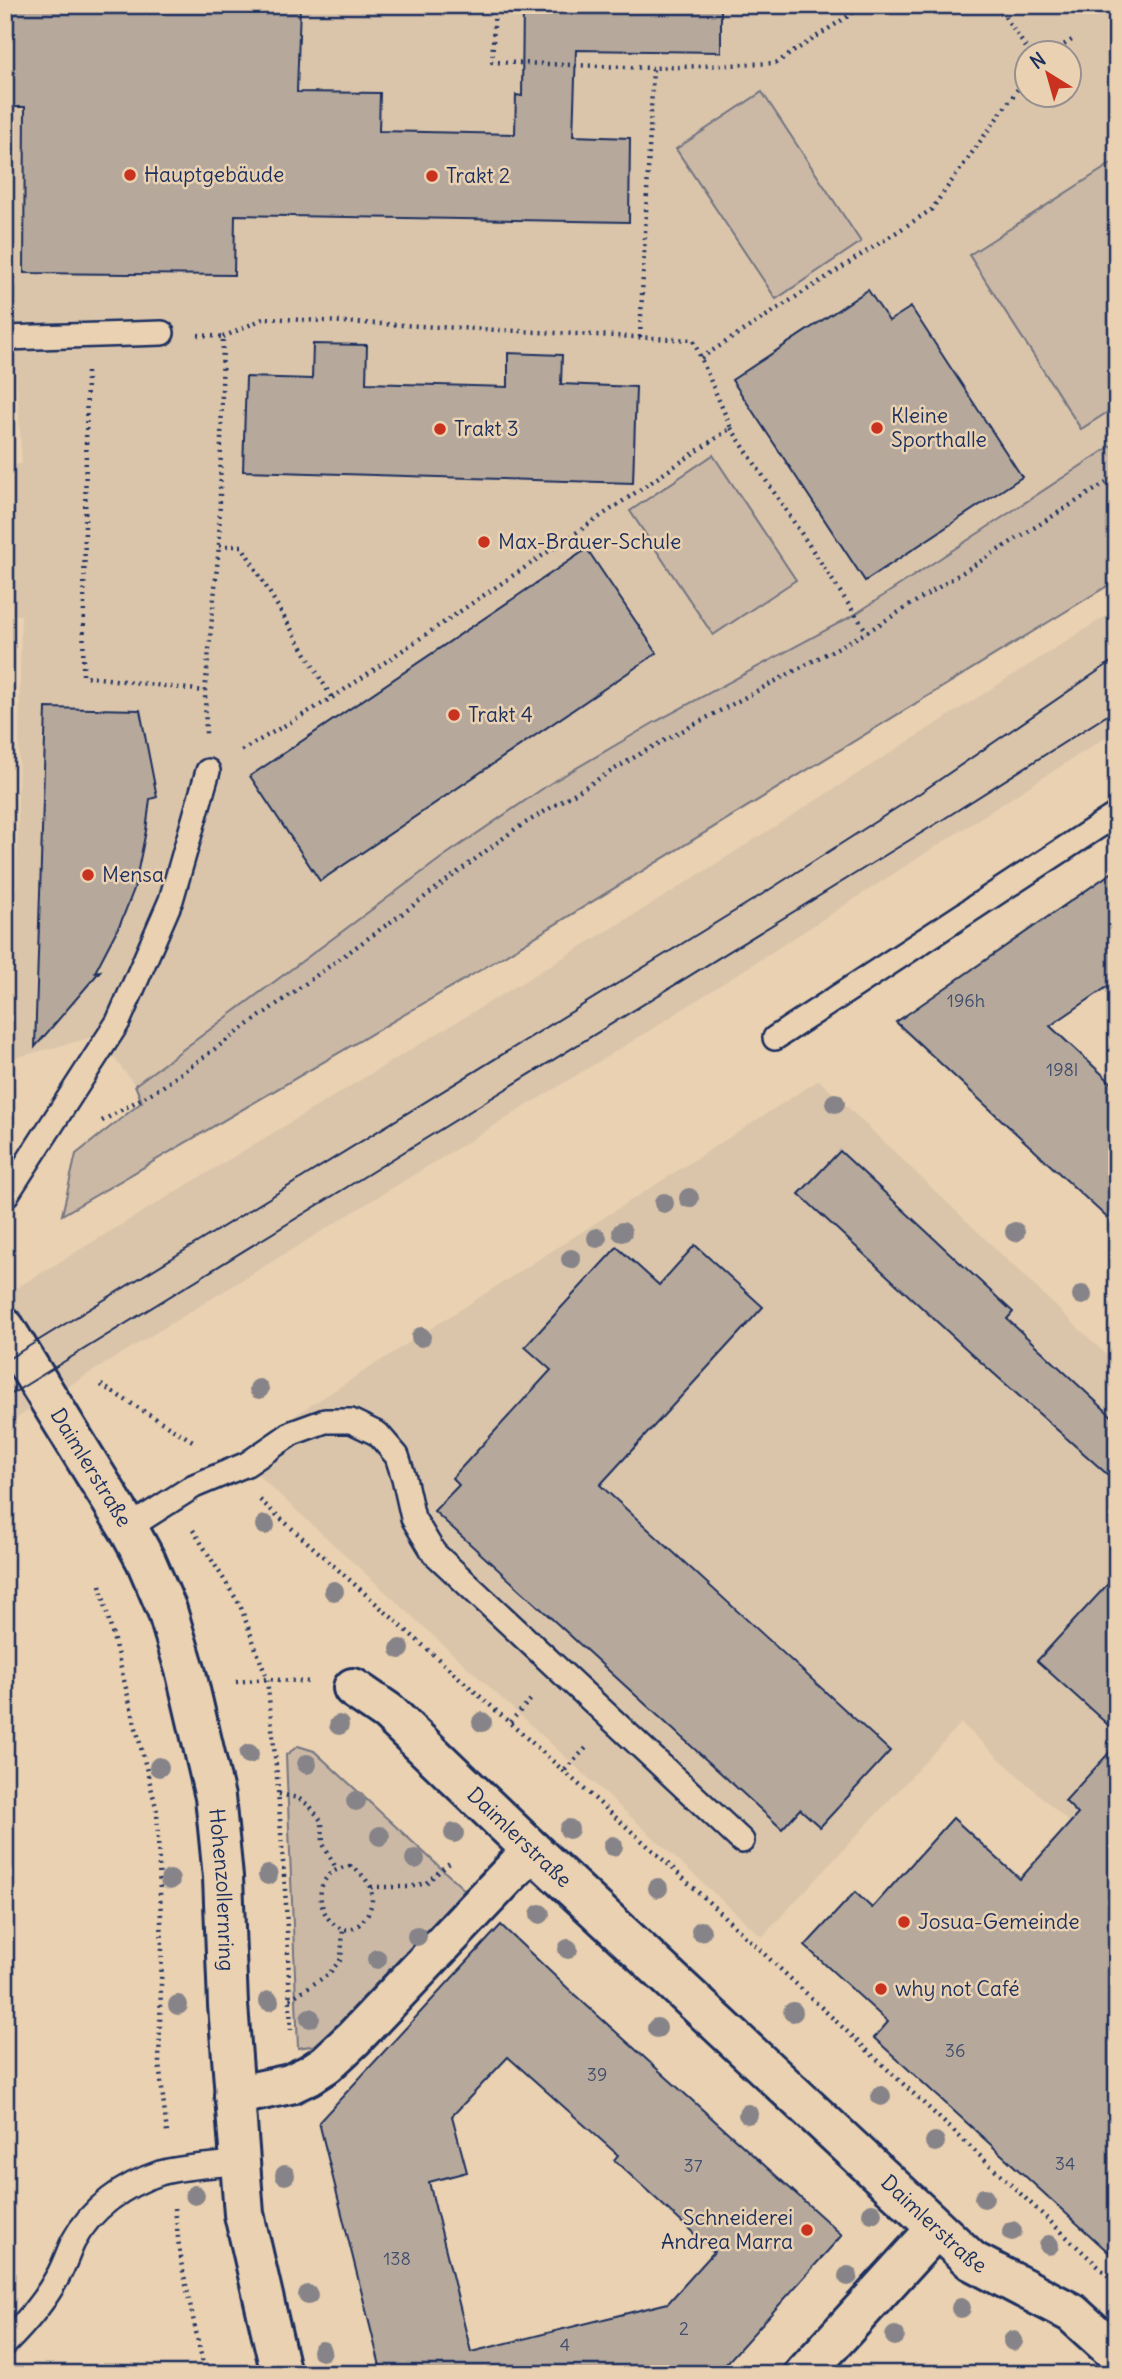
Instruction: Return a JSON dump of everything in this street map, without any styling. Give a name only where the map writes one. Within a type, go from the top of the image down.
[{"type":"street","name":"Daimlerstraße","points":[[5,1328],[146,1561],[167,1610],[190,1688]]},
{"type":"street","name":"Hohenzollernring","points":[[190,1688],[215,1797],[223,1877],[243,2214],[281,2374]]},
{"type":"street","name":"Daimlerstraße","points":[[353,1688],[388,1713],[972,2261],[1072,2313],[1117,2354]]},
{"type":"street","points":[[234,2096],[290,2084],[326,2064],[353,2039],[532,1850]]},
{"type":"street","points":[[804,2374],[936,2229]]},
{"type":"lane","points":[[5,338],[162,333]]},
{"type":"lane","points":[[5,1198],[118,1022],[172,900],[208,771]]},
{"type":"lane","points":[[775,1038],[1117,814]]},
{"type":"lane","points":[[128,1528],[194,1486],[247,1464],[292,1433],[325,1421],[351,1421],[378,1434],[397,1456],[413,1518],[434,1553],[742,1841]]},
{"type":"lane","points":[[5,2344],[31,2319],[57,2277],[74,2240],[90,2216],[110,2198],[153,2176],[171,2171],[240,2162]]},
{"type":"path","points":[[495,5],[492,62],[653,68],[776,63],[865,5]]},
{"type":"path","points":[[997,5],[1019,38]]},
{"type":"path","points":[[640,337],[653,68]]},
{"type":"path","points":[[701,358],[931,210],[1014,93]]},
{"type":"path","points":[[162,333],[223,337],[265,318],[693,340],[731,428],[867,632]]},
{"type":"path","points":[[88,336],[83,676],[205,691]]},
{"type":"path","points":[[223,337],[219,545],[205,691],[208,771],[332,698],[731,428]]},
{"type":"path","points":[[98,1123],[162,1087],[400,916],[514,830],[643,752],[867,632],[1117,476]]},
{"type":"path","points":[[219,545],[242,546],[332,698]]},
{"type":"path","points":[[101,1385],[198,1444],[658,1854],[1117,2284]]},
{"type":"path","points":[[100,1585],[157,1811],[162,1946],[159,2063],[180,2257],[205,2374]]},
{"type":"path","points":[[190,1688],[267,1679],[353,1688]]},
{"type":"path","points":[[279,1794],[298,1798],[310,1806],[322,1822],[323,1844],[336,1868]]},
{"type":"path","points":[[371,1887],[410,1887],[426,1883],[453,1860]]},
{"type":"path","points":[[350,1866],[362,1873],[371,1887],[373,1900],[367,1915],[356,1926],[343,1929],[332,1925],[324,1916],[322,1889],[327,1877],[336,1868],[350,1866]]},
{"type":"path","points":[[290,1999],[328,1974],[341,1959],[343,1929]]},
{"type":"shaded area","name":"Max-Brauer-Schule","points":[[5,5],[1117,5],[1117,442],[854,615],[655,722],[444,856],[135,1085],[97,1036],[14,1058],[21,615],[5,615],[5,465],[22,464],[16,368],[5,368]]},
{"type":"shaded area","points":[[762,92],[861,242],[776,299],[676,149]]},
{"type":"shaded area","points":[[1117,160],[1117,406],[1081,429],[969,255]]},
{"type":"shaded area","points":[[1117,442],[1117,580],[489,965],[62,1215],[76,1154],[142,1102],[135,1085],[444,856],[551,783],[655,722],[854,615]]},
{"type":"shaded area","points":[[713,455],[796,580],[713,635],[630,511]]},
{"type":"shaded area","points":[[1117,609],[1117,730],[652,1029],[5,1425],[5,1295],[670,893]]},
{"type":"shaded area","points":[[819,1080],[1117,1365],[1117,1829],[1070,1823],[961,1723],[762,1937],[235,1454]]},
{"type":"shaded area","points":[[298,1746],[314,1751],[469,1894],[322,2044],[298,2048],[286,1755]]},
{"type":"building","points":[[6,5],[300,5],[297,92],[380,93],[379,131],[515,134],[516,95],[522,96],[523,5],[721,5],[721,52],[576,50],[573,136],[630,138],[629,222],[235,215],[234,275],[24,273],[25,107],[6,107]]},
{"type":"building","name":"Kleine Sporthalle","points":[[868,290],[889,321],[911,307],[1022,477],[865,581],[732,380]]},
{"type":"building","name":"Trakt 3","points":[[313,344],[367,345],[366,383],[508,387],[508,353],[562,355],[561,384],[636,387],[633,483],[243,471],[246,377],[312,379]]},
{"type":"building","name":"Trakt 4","points":[[587,549],[657,653],[320,881],[250,776]]},
{"type":"building","name":"Mensa","points":[[46,708],[140,710],[157,797],[150,799],[134,889],[121,922],[95,972],[100,971],[35,1047]]},
{"type":"building","points":[[1117,869],[1117,980],[1050,1026],[1117,1088],[1117,1227],[896,1022]]},
{"type":"building","points":[[840,1151],[1013,1312],[1007,1319],[1117,1421],[1117,1483],[973,1355],[799,1194]]},
{"type":"building","points":[[695,1245],[763,1307],[600,1485],[890,1751],[820,1827],[800,1809],[782,1829],[434,1511],[459,1485],[452,1478],[551,1370],[525,1347],[617,1247],[659,1285]]},
{"type":"building","points":[[1117,1574],[1117,1733],[1037,1661]]},
{"type":"building","points":[[1117,1744],[1117,2260],[874,2038],[888,2022],[805,1946],[855,1892],[872,1908],[953,1818],[1020,1879],[1078,1814],[1065,1801]]},
{"type":"building","points":[[501,1925],[842,2235],[717,2374],[382,2374],[319,2122]],"holes":[[[508,2057],[618,2155],[614,2160],[714,2252],[668,2303],[471,2352],[429,2182],[467,2172],[452,2116]]]},
{"type":"tram line","points":[[5,1361],[761,895],[920,793],[1117,658]]},
{"type":"tram line","points":[[5,1398],[939,822],[1117,709]]},
{"type":"place","name":"Hauptgebäude","points":[[130,175]]},
{"type":"place","name":"Trakt 2","points":[[432,176]]},
{"type":"place","name":"Kleine Sporthalle","points":[[877,428]]},
{"type":"place","name":"Trakt 3","points":[[440,429]]},
{"type":"place","name":"Max-Brauer-Schule","points":[[484,542]]},
{"type":"place","name":"Trakt 4","points":[[454,715]]},
{"type":"place","name":"Mensa","points":[[88,875]]},
{"type":"place","name":"Josua-Gemeinde","points":[[904,1922]]},
{"type":"place","name":"why not Café","points":[[881,1989]]},
{"type":"place","name":"Schneiderei Andrea Marra","points":[[807,2230]]}]
